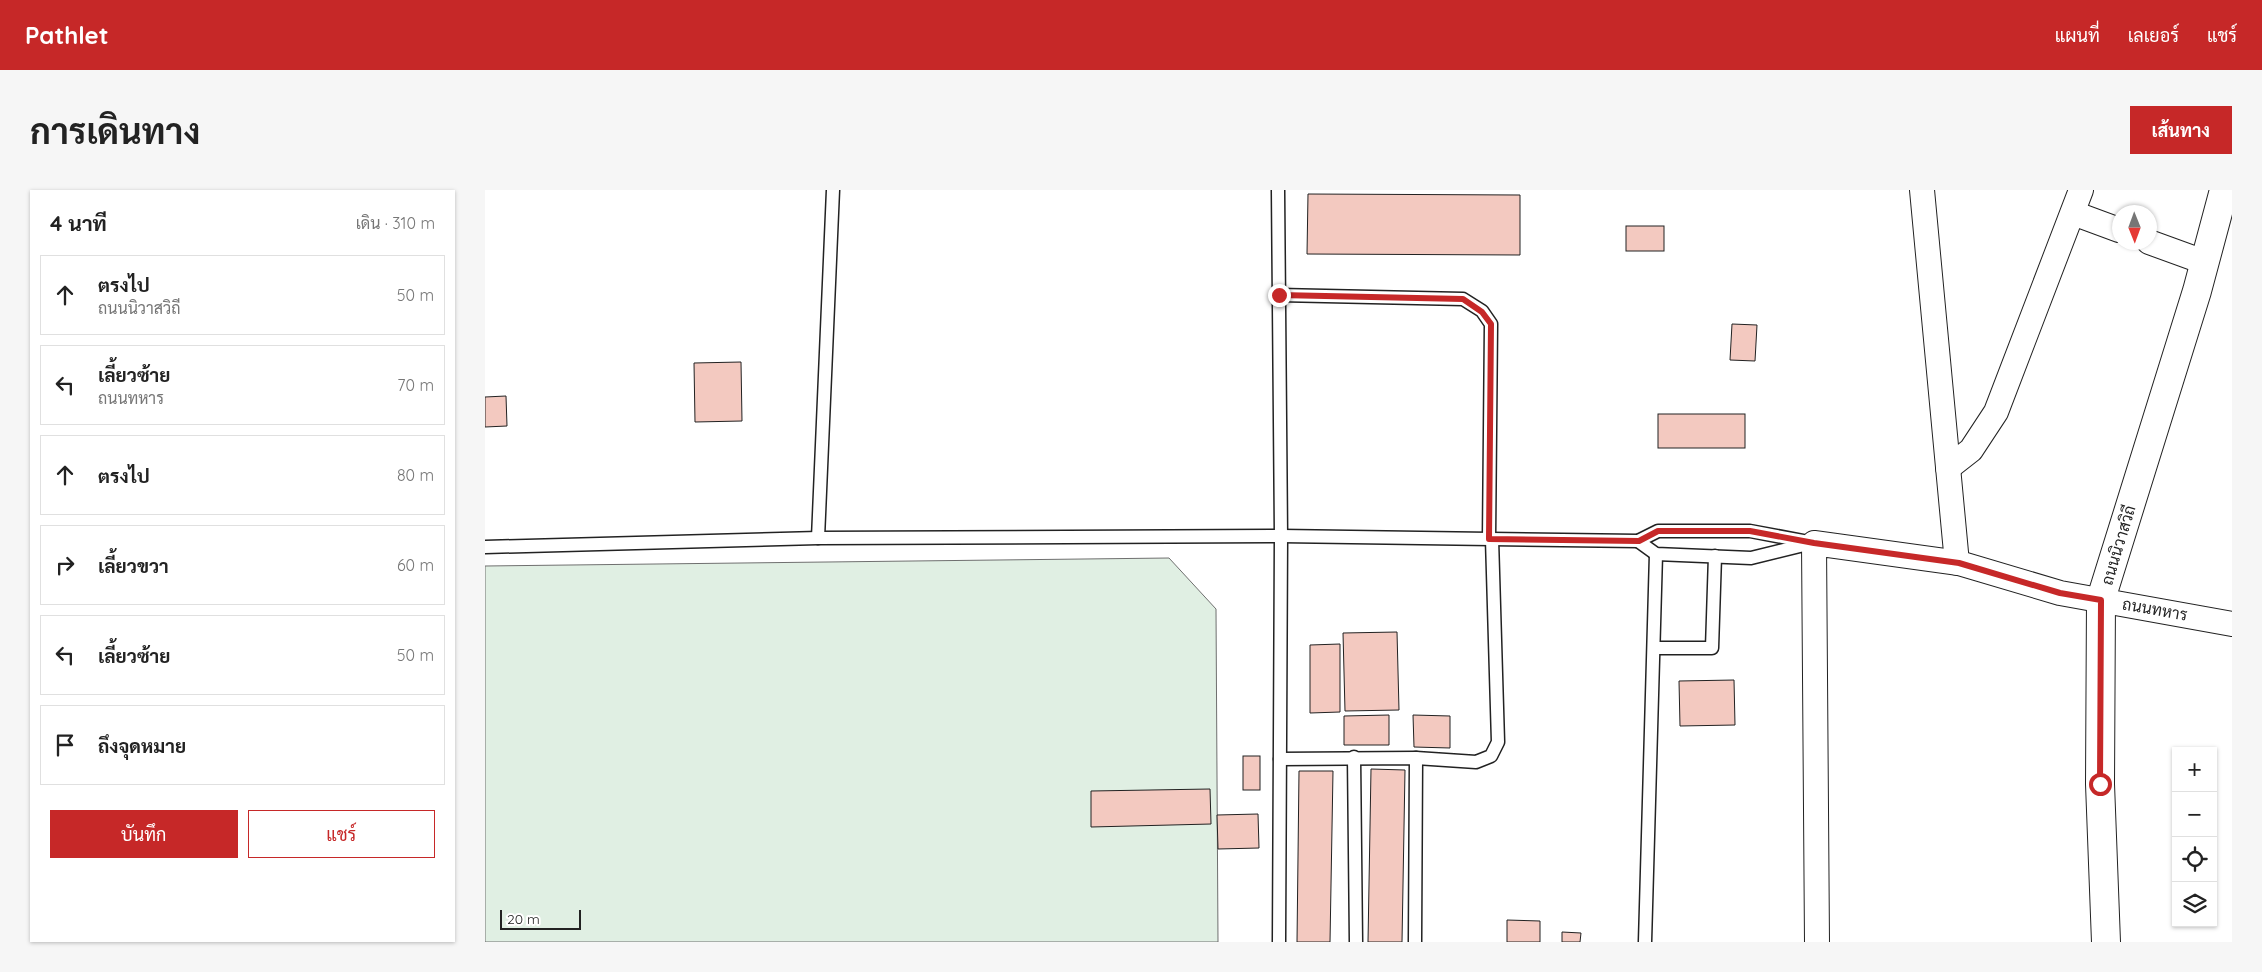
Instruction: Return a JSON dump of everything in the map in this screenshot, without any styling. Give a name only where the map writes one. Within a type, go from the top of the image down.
[{"type":"main road","name":"ถนนนิวาสวิถี","points":[[2106,942],[2100,784],[2101,600],[2197,291],[2203,262],[2224,190]]},
{"type":"street","points":[[1922,190],[1957,563]]},
{"type":"street","points":[[1948,468],[1971,450],[1996,412],[2081,190]]},
{"type":"street","points":[[2073,213],[2112,227]]},
{"type":"street","points":[[2157,245],[2203,262]]},
{"type":"street","points":[[1814,543],[1817,942]]},
{"type":"street","name":"ถนนทหาร","points":[[1814,543],[1957,563],[2060,593],[2232,624]]},
{"type":"lane","points":[[818,538],[833,190]]},
{"type":"lane","points":[[1277,190],[1281,536],[1279,942]]},
{"type":"lane","points":[[1279,295],[1463,299],[1482,312],[1491,324],[1490,539],[1498,742],[1491,756],[1476,762],[1416,758],[1354,757],[1280,759]]},
{"type":"lane","points":[[485,547],[818,538],[1281,536],[1639,541],[1658,531],[1741,531],[1814,543]]},
{"type":"lane","points":[[1639,541],[1656,554],[1751,558],[1814,543]]},
{"type":"lane","points":[[1645,942],[1656,554]]},
{"type":"lane","points":[[1654,648],[1712,648],[1715,556]]},
{"type":"lane","points":[[1354,757],[1356,942]]},
{"type":"lane","points":[[1415,942],[1416,758]]},
{"type":"green space","points":[[1169,558],[1216,609],[1218,942],[485,942],[485,566]]},
{"type":"building","points":[[1308,194],[1520,195],[1520,255],[1307,254]]},
{"type":"building","points":[[1626,226],[1664,226],[1664,251],[1626,251]]},
{"type":"building","points":[[1732,324],[1757,325],[1755,361],[1730,360]]},
{"type":"building","points":[[741,362],[742,421],[695,422],[694,363]]},
{"type":"building","points":[[506,396],[507,426],[485,427],[485,397]]},
{"type":"building","points":[[1658,414],[1745,414],[1745,448],[1658,448]]},
{"type":"building","points":[[1397,632],[1399,710],[1345,711],[1343,633]]},
{"type":"building","points":[[1340,644],[1340,712],[1310,713],[1310,645]]},
{"type":"building","points":[[1734,680],[1735,725],[1680,726],[1679,681]]},
{"type":"building","points":[[1389,715],[1389,745],[1344,745],[1344,716]]},
{"type":"building","points":[[1413,715],[1450,716],[1450,748],[1414,747]]},
{"type":"building","points":[[1243,756],[1260,756],[1260,790],[1243,790]]},
{"type":"building","points":[[1371,769],[1405,770],[1402,942],[1368,942]]},
{"type":"building","points":[[1299,771],[1333,771],[1330,942],[1297,942]]},
{"type":"building","points":[[1210,789],[1211,824],[1091,827],[1091,791]]},
{"type":"building","points":[[1258,814],[1259,848],[1218,849],[1217,815]]},
{"type":"building","points":[[1507,920],[1540,921],[1540,942],[1507,942]]},
{"type":"building","points":[[1562,932],[1581,933],[1580,942],[1562,942]]},
{"type":"route","points":[[1279,295],[1463,299],[1482,312],[1491,324],[1489,539],[1639,541],[1658,531],[1750,531],[1814,543],[1959,563],[2060,593],[2101,600],[2100,784]]}]
